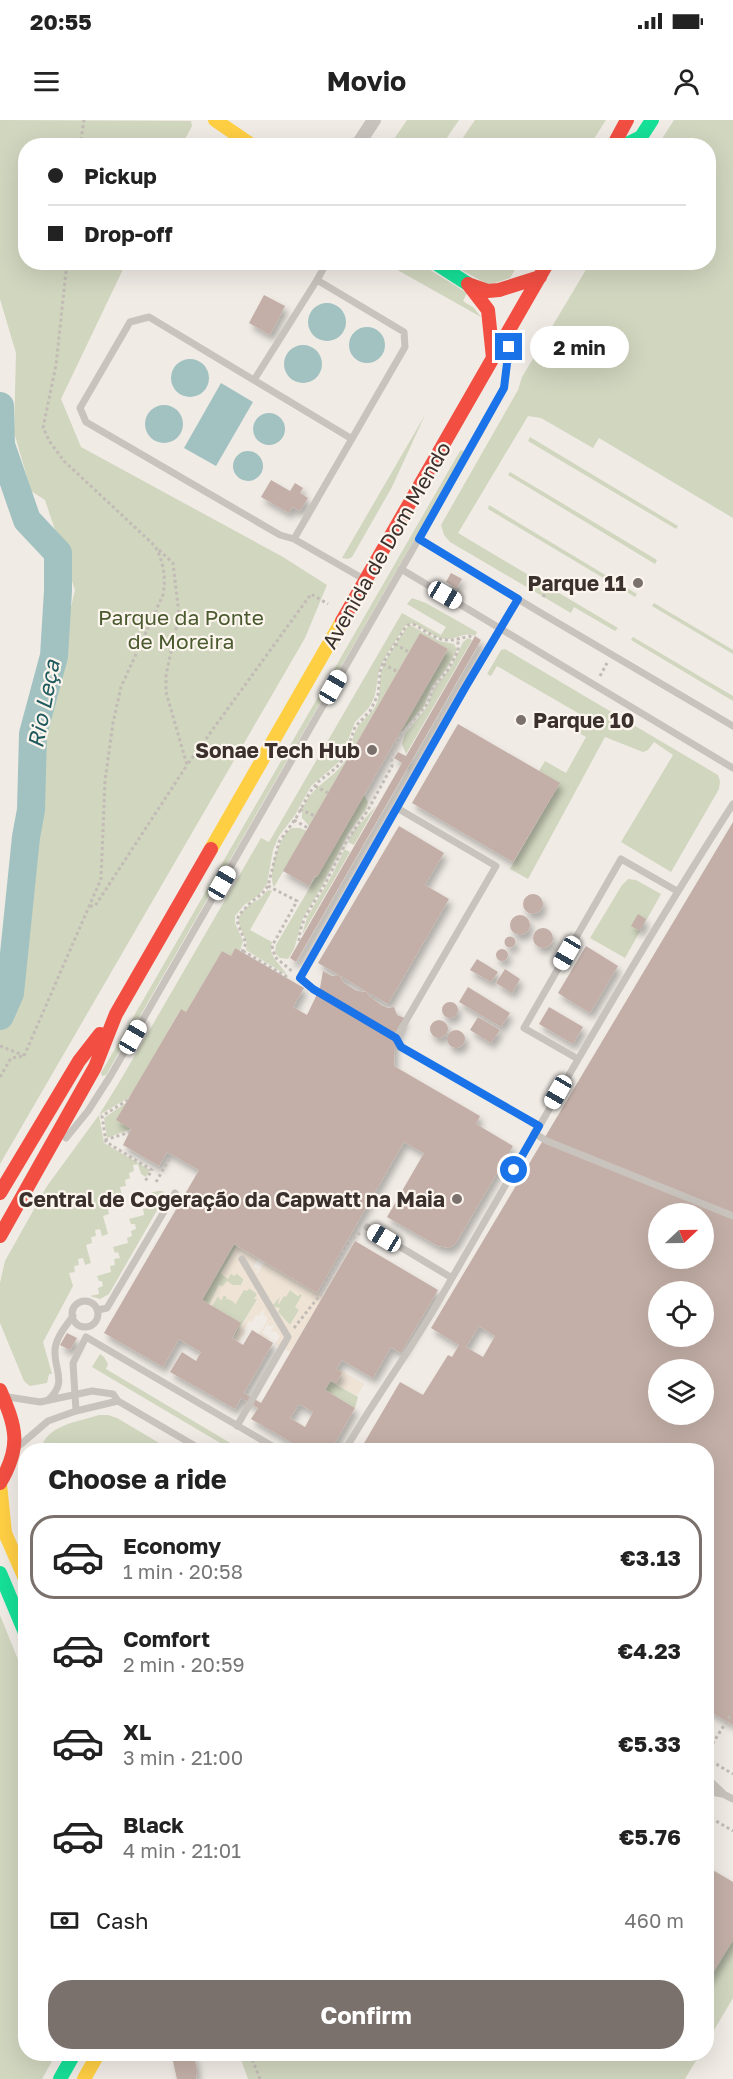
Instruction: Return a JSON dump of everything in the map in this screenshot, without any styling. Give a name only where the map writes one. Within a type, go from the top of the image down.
[{"type":"main road","points":[[215,120],[241,138]]},
{"type":"main road","points":[[617,138],[627,120]]},
{"type":"main road","points":[[629,138],[640,120]]},
{"type":"main road","points":[[639,138],[652,120]]},
{"type":"main road","points":[[446,270],[468,284],[488,291],[499,290],[540,277]]},
{"type":"main road","name":"Avenida de Dom Mendo","points":[[0,1236],[95,1067],[116,1014],[544,270]]},
{"type":"main road","points":[[468,284],[488,310],[493,358]]},
{"type":"main road","name":"Avenida de Dom Mendo","points":[[0,1193],[79,1061],[116,1014]]},
{"type":"main road","points":[[1,1392],[15,1425],[15,1450],[7,1473],[0,1483],[6,1533],[18,1562]]},
{"type":"main road","points":[[0,1573],[18,1616]]},
{"type":"main road","points":[[60,2079],[70,2061]]},
{"type":"main road","points":[[84,2079],[94,2061]]},
{"type":"street","points":[[362,138],[374,120]]},
{"type":"lane","points":[[254,380],[323,270]]},
{"type":"lane","points":[[294,539],[405,347],[404,332],[317,280]]},
{"type":"lane","points":[[352,439],[148,317],[130,322],[80,408],[86,422],[280,535],[294,539],[365,580]]},
{"type":"lane","points":[[44,1158],[64,1141],[88,1111],[111,1075],[419,539],[504,388],[512,327]]},
{"type":"lane","points":[[419,539],[733,726]]},
{"type":"lane","points":[[401,569],[733,768]]},
{"type":"lane","points":[[518,599],[300,978],[313,989],[396,1038],[401,1047],[539,1126]]},
{"type":"lane","points":[[349,1443],[406,1356],[677,891],[733,804]]},
{"type":"lane","points":[[396,1038],[496,866],[397,808]]},
{"type":"lane","points":[[578,1059],[524,1028],[621,859],[677,891]]},
{"type":"lane","points":[[534,1133],[547,1141],[733,1216]]},
{"type":"lane","points":[[98,1310],[107,1308],[175,1193]]},
{"type":"lane","points":[[367,1227],[452,1278]]},
{"type":"lane","points":[[237,1426],[288,1337],[242,1259]]},
{"type":"lane","points":[[47,1401],[56,1394],[58,1385],[59,1370],[55,1351],[57,1340],[73,1316],[76,1304],[84,1301],[93,1303],[98,1310],[95,1322],[88,1326],[76,1323],[73,1316]]},
{"type":"lane","points":[[76,1411],[73,1363],[86,1337],[88,1326]]},
{"type":"lane","points":[[86,1337],[267,1443]]},
{"type":"lane","points":[[1,1392],[25,1401],[47,1401],[75,1394],[101,1392],[113,1394],[118,1401],[190,1443]]},
{"type":"lane","points":[[23,1443],[48,1420],[118,1401]]},
{"type":"lane","points":[[15,1450],[18,1447]]},
{"type":"lane","points":[[714,1785],[725,1795]]},
{"type":"lane","points":[[714,1793],[733,1799]]},
{"type":"path","points":[[81,138],[84,120]]},
{"type":"path","points":[[66,270],[56,364],[43,428],[50,442],[64,460],[173,563],[179,615],[166,675],[166,692],[187,765]]},
{"type":"path","points":[[24,1056],[101,879],[105,781],[113,723],[121,687],[163,595],[165,581],[163,560],[155,546]]},
{"type":"path","points":[[543,597],[549,587]]},
{"type":"path","points":[[90,906],[95,906],[187,765],[311,594],[328,604]]},
{"type":"path","points":[[287,977],[242,951],[246,943],[237,920],[243,909],[262,894],[268,886],[276,849],[284,832],[315,786],[345,757],[355,727],[370,711],[378,695],[383,664],[405,628],[410,624],[438,639],[458,641],[469,636],[473,638]]},
{"type":"path","points":[[298,941],[305,917],[347,840],[373,802],[392,766],[391,757],[401,735],[428,703],[434,687],[447,671],[458,651],[458,641]]},
{"type":"path","points":[[395,644],[409,652]]},
{"type":"path","points":[[598,678],[613,654]]},
{"type":"path","points":[[383,664],[398,672]]},
{"type":"path","points":[[315,786],[328,793]]},
{"type":"path","points":[[373,802],[378,804]]},
{"type":"path","points":[[300,808],[315,816]]},
{"type":"path","points":[[294,820],[308,828]]},
{"type":"path","points":[[268,886],[297,901],[272,946],[275,957],[294,973]]},
{"type":"path","points":[[0,1046],[24,1056]]},
{"type":"path","points":[[0,1077],[11,1058],[24,1056]]},
{"type":"path","points":[[128,1100],[102,1116],[105,1140],[152,1170],[144,1183]]},
{"type":"path","points":[[105,1140],[130,1132]]},
{"type":"path","points":[[156,1182],[171,1156]]},
{"type":"path","points":[[288,1337],[320,1295],[351,1239],[367,1227]]},
{"type":"path","points":[[714,1743],[730,1716]]},
{"type":"path","points":[[714,1761],[733,1774]]},
{"type":"path","points":[[714,1820],[733,1831]]},
{"type":"path","points":[[252,2061],[260,2079]]},
{"type":"green space","name":"Parque da Ponte de Moreira","points":[[0,120],[191,121],[192,126],[186,138],[18,138],[18,270],[123,270],[61,399],[81,447],[283,557],[327,585],[305,638],[0,1164],[0,1025],[18,987],[40,801],[43,725],[75,590],[45,500],[31,491],[14,432],[16,353],[0,299]]},
{"type":"green space","points":[[407,120],[459,120],[447,138],[395,138]]},
{"type":"green space","points":[[475,120],[606,120],[594,138],[463,138]]},
{"type":"green space","points":[[674,120],[733,120],[733,518],[599,438],[593,448],[541,418],[528,416],[458,533],[618,628],[615,631],[574,607],[571,613],[450,542],[444,535],[441,525],[518,390],[522,377],[586,270],[716,270],[716,138],[662,138]]},
{"type":"green space","points":[[397,270],[430,270],[467,293],[463,301],[474,308],[481,317]]},
{"type":"green space","points":[[462,270],[515,270],[510,278],[489,285]]},
{"type":"green space","points":[[425,415],[392,487],[352,557],[342,558]]},
{"type":"green space","points":[[530,437],[678,526],[676,529],[528,441]]},
{"type":"green space","points":[[463,450],[464,453],[106,1075],[102,1076],[101,1073],[460,451]]},
{"type":"green space","points":[[510,472],[657,560],[655,564],[508,475]]},
{"type":"green space","points":[[489,505],[637,594],[635,597],[488,509]]},
{"type":"green space","points":[[412,598],[426,603],[477,632],[475,636],[467,634],[445,639],[413,623],[405,626],[385,658],[379,671],[372,702],[355,722],[340,761],[311,786],[295,815],[279,836],[273,850],[267,884],[259,895],[244,905],[235,916],[235,923],[243,941],[240,951],[235,948],[231,956],[222,951],[186,1012],[180,1010],[130,1097],[99,1115],[261,838],[269,842],[402,613],[441,635],[446,627],[407,604]]},
{"type":"green space","points":[[654,603],[733,650],[733,654],[652,606]]},
{"type":"green space","points":[[410,625],[439,641],[454,644],[457,650],[445,671],[432,686],[424,706],[397,737],[448,649],[420,633],[309,826],[302,818],[306,801],[345,761],[356,730],[376,705],[384,664]]},
{"type":"green space","points":[[633,637],[733,696],[733,701],[631,640]]},
{"type":"green space","points":[[468,638],[472,640],[406,754],[402,744],[405,734],[427,707],[434,689],[451,667],[463,642]]},
{"type":"green space","points":[[505,649],[718,775],[719,789],[671,872],[621,842],[673,755],[654,742],[648,750],[643,752],[605,737],[528,879],[510,869],[559,784],[539,771],[545,761],[566,773],[586,737],[577,732],[585,717],[497,666],[491,676],[487,674],[501,650]]},
{"type":"green space","points":[[364,795],[368,802],[366,809],[348,834],[303,918],[294,949],[288,959],[280,958],[275,953],[276,945]]},
{"type":"green space","points":[[376,806],[354,845],[348,842],[353,832]]},
{"type":"green space","points":[[292,828],[307,831],[274,887],[273,865],[283,838]]},
{"type":"green space","points":[[345,849],[350,852],[302,935],[307,917]]},
{"type":"green space","points":[[628,879],[636,880],[661,894],[625,958],[590,938]]},
{"type":"green space","points":[[269,890],[272,891],[250,930],[272,942],[271,951],[287,975],[246,950],[239,923],[242,912]]},
{"type":"green space","points":[[126,1103],[117,1120],[131,1129],[107,1138],[104,1118]]},
{"type":"green space","points":[[99,1115],[104,1143],[150,1170],[146,1177],[141,1174],[138,1164],[133,1165],[134,1171],[129,1173],[130,1178],[125,1180],[126,1186],[120,1187],[125,1206],[119,1207],[117,1200],[112,1201],[113,1207],[108,1209],[109,1214],[103,1216],[108,1234],[102,1236],[100,1229],[95,1230],[96,1236],[91,1237],[92,1243],[86,1245],[91,1263],[85,1265],[83,1258],[78,1259],[79,1265],[74,1266],[75,1272],[69,1273],[73,1286],[43,1342],[52,1374],[49,1374],[47,1383],[30,1386],[24,1381],[0,1323],[0,1283],[5,1261],[47,1186]]},
{"type":"green space","points":[[163,1191],[164,1198],[109,1294],[100,1299],[90,1296],[99,1294],[98,1288],[103,1286],[97,1276],[111,1272],[110,1266],[115,1265],[114,1259],[120,1258],[113,1247],[128,1243],[127,1238],[132,1236],[131,1231],[136,1229],[135,1224],[131,1224],[129,1219],[144,1215],[143,1209],[148,1208],[147,1202],[153,1200],[151,1195],[146,1196],[145,1194]]},
{"type":"green space","points":[[234,1244],[237,1246],[221,1273],[237,1273],[244,1279],[241,1285],[222,1287],[219,1285],[209,1305],[202,1300]]},
{"type":"green space","points":[[249,1288],[257,1294],[258,1298],[233,1339],[240,1323],[212,1306],[218,1296],[221,1298],[224,1295],[234,1302],[244,1289]]},
{"type":"green space","points":[[290,1290],[298,1296],[302,1295],[299,1310],[290,1325],[272,1306],[276,1299]]},
{"type":"green space","points":[[100,1354],[108,1364],[106,1369],[230,1443],[220,1443],[92,1367]]},
{"type":"green space","points":[[330,1381],[358,1397],[355,1408],[325,1390]]},
{"type":"green space","points":[[99,1415],[108,1415],[159,1443],[44,1443],[56,1430]]},
{"type":"green space","points":[[0,1615],[18,1660],[18,2061],[52,2061],[42,2079],[0,2079]]},
{"type":"green space","points":[[714,1918],[733,1931],[733,1998],[714,2030]]},
{"type":"green space","points":[[242,2061],[696,2061],[685,2079],[248,2079]]},
{"type":"shaded area","points":[[237,1246],[258,1259],[253,1267],[258,1269],[256,1272],[258,1273],[265,1262],[323,1296],[290,1352],[275,1344],[280,1336],[278,1332],[271,1331],[275,1325],[268,1326],[269,1321],[262,1333],[269,1338],[268,1340],[259,1334],[267,1321],[263,1310],[252,1322],[249,1321],[245,1333],[238,1342],[233,1339],[258,1299],[254,1299],[257,1294],[250,1288],[247,1291],[244,1290],[235,1305],[228,1299],[225,1300],[227,1297],[224,1295],[221,1301],[218,1296],[212,1306],[209,1305],[219,1285],[222,1287],[227,1281],[233,1285],[241,1285],[244,1280],[237,1274],[234,1276],[231,1274],[228,1279],[221,1274]],"holes":[[[290,1290],[298,1296],[302,1295],[295,1307],[299,1310],[290,1325],[278,1312],[280,1308],[272,1306],[280,1297],[279,1304]]]},
{"type":"shaded area","points":[[337,1368],[364,1384],[357,1396],[330,1381]]},
{"type":"water","points":[[327,303],[334,304],[340,309],[345,315],[345,329],[340,335],[334,340],[327,341],[320,340],[314,335],[309,329],[308,322],[309,315],[314,309],[320,304]]},
{"type":"water","points":[[367,327],[380,332],[385,345],[380,358],[367,363],[354,358],[349,345],[354,332]]},
{"type":"water","points":[[303,345],[316,351],[322,364],[316,377],[303,383],[290,377],[284,364],[290,351]]},
{"type":"water","points":[[190,359],[203,365],[209,378],[203,391],[190,397],[177,391],[171,378],[177,365]]},
{"type":"water","points":[[221,383],[253,402],[216,466],[184,448]]},
{"type":"water","points":[[164,405],[178,410],[183,424],[178,438],[164,443],[150,438],[145,424],[150,410]]},
{"type":"water","points":[[269,413],[280,418],[285,429],[280,440],[269,445],[258,440],[253,429],[258,418]]},
{"type":"water","points":[[248,451],[259,455],[263,466],[259,477],[248,481],[237,477],[233,466],[237,455]]},
{"type":"building","points":[[264,295],[285,306],[270,335],[249,323]]},
{"type":"building","points":[[271,480],[290,491],[295,483],[303,488],[300,493],[308,498],[300,511],[292,507],[289,513],[261,497]]},
{"type":"building","points":[[451,573],[462,579],[457,588],[446,582]]},
{"type":"building","name":"Sonae Tech Hub","points":[[420,633],[448,649],[317,877],[315,876],[309,886],[283,871]]},
{"type":"building","points":[[475,636],[481,640],[296,962],[290,958],[402,763],[394,758],[398,752],[406,756]]},
{"type":"building","points":[[458,724],[560,783],[513,862],[412,803]]},
{"type":"building","points":[[733,822],[733,1725],[714,1714],[714,1443],[364,1443],[400,1382],[423,1395],[448,1355],[452,1357],[459,1345],[431,1328]],"holes":[[[479,1326],[495,1336],[483,1357],[466,1347]]]},
{"type":"building","points":[[399,826],[444,853],[425,885],[449,899],[388,1004],[318,963]]},
{"type":"building","points":[[533,894],[540,897],[543,904],[540,911],[533,914],[526,911],[523,904],[526,897]]},
{"type":"building","points":[[638,914],[646,919],[640,931],[631,926]]},
{"type":"building","points":[[520,915],[527,918],[530,925],[527,932],[520,935],[513,932],[510,925],[513,918]]},
{"type":"building","points":[[543,928],[550,931],[553,938],[550,945],[543,948],[536,945],[533,938],[536,931]]},
{"type":"building","points":[[510,936],[516,942],[510,948],[504,942]]},
{"type":"building","points":[[586,946],[618,966],[590,1013],[558,993]]},
{"type":"building","points":[[235,948],[304,988],[293,1007],[307,1015],[320,988],[323,971],[332,976],[339,975],[344,983],[357,991],[367,992],[381,1005],[388,1008],[394,1007],[397,1015],[405,1018],[395,1043],[394,1066],[480,1116],[476,1124],[513,1146],[456,1243],[450,1248],[438,1246],[387,1217],[424,1153],[404,1142],[317,1293],[234,1244],[202,1300],[241,1323],[232,1338],[243,1345],[252,1330],[273,1343],[244,1393],[261,1403],[355,1241],[438,1290],[401,1353],[391,1347],[373,1378],[342,1360],[336,1369],[342,1373],[336,1383],[331,1380],[325,1390],[355,1408],[335,1443],[293,1443],[251,1419],[258,1408],[241,1398],[235,1409],[170,1372],[182,1352],[196,1361],[201,1352],[179,1339],[163,1367],[104,1333],[199,1170],[167,1152],[159,1166],[123,1145],[131,1129],[116,1120],[181,1009],[186,1012],[222,951],[231,956]],"holes":[[[299,1404],[313,1412],[305,1427],[290,1418]]]},
{"type":"building","points":[[502,949],[508,955],[502,961],[496,955]]},
{"type":"building","points":[[477,959],[498,972],[491,982],[470,970]]},
{"type":"building","points":[[505,969],[520,979],[512,993],[496,983]]},
{"type":"building","points":[[468,987],[510,1013],[501,1027],[459,1002]]},
{"type":"building","points":[[450,1002],[456,1004],[458,1010],[456,1016],[450,1018],[444,1016],[442,1010],[444,1004]]},
{"type":"building","points":[[549,1007],[583,1027],[573,1044],[539,1024]]},
{"type":"building","points":[[478,1017],[500,1030],[491,1043],[470,1030]]},
{"type":"building","points":[[439,1020],[445,1023],[448,1029],[445,1035],[439,1038],[433,1035],[430,1029],[433,1023]]},
{"type":"building","points":[[456,1030],[462,1033],[465,1039],[462,1045],[456,1048],[450,1045],[447,1039],[450,1033]]},
{"type":"building","points":[[67,1333],[77,1338],[70,1350],[60,1345]]},
{"type":"building","points":[[714,1871],[733,1882],[733,1940],[714,1971]]},
{"type":"building","points":[[173,2061],[195,2061],[196,2079],[177,2079]]},
{"type":"waterway","name":"Rio Leça","points":[[0,406],[1,445],[27,520],[58,553],[54,656],[33,734],[31,810],[26,837],[10,993],[0,1016]]},
{"type":"traffic: fast","points":[[639,138],[652,120]]},
{"type":"traffic: fast","points":[[446,270],[468,284]]},
{"type":"traffic: fast","points":[[0,1573],[18,1616]]},
{"type":"traffic: fast","points":[[60,2079],[70,2061]]},
{"type":"traffic: slow","points":[[215,120],[241,138]]},
{"type":"traffic: slow","points":[[211,849],[342,621]]},
{"type":"traffic: slow","points":[[0,1484],[5,1533],[18,1563]]},
{"type":"traffic: slow","points":[[84,2079],[94,2061]]},
{"type":"traffic: jam","points":[[617,138],[627,120]]},
{"type":"traffic: jam","points":[[342,621],[543,270]]},
{"type":"traffic: jam","points":[[468,284],[488,291],[499,290],[540,277]]},
{"type":"traffic: jam","points":[[468,284],[488,310],[493,358]]},
{"type":"traffic: jam","points":[[0,1236],[95,1067],[116,1014],[211,849]]},
{"type":"traffic: jam","points":[[0,1193],[79,1061],[100,1034]]},
{"type":"traffic: jam","points":[[0,1390],[10,1415],[14,1436],[12,1458],[0,1483]]},
{"type":"place","name":"Parque 11","points":[[638,583]]},
{"type":"place","name":"Parque 10","points":[[521,720]]},
{"type":"place","name":"Sonae Tech Hub","points":[[372,750]]},
{"type":"place","name":"Central de Cogeração da Capwatt na Maia","points":[[457,1199]]},
{"type":"route","points":[[509,347],[504,388],[419,539],[518,599],[300,978],[313,989],[396,1038],[401,1047],[539,1126],[514,1170]]}]
